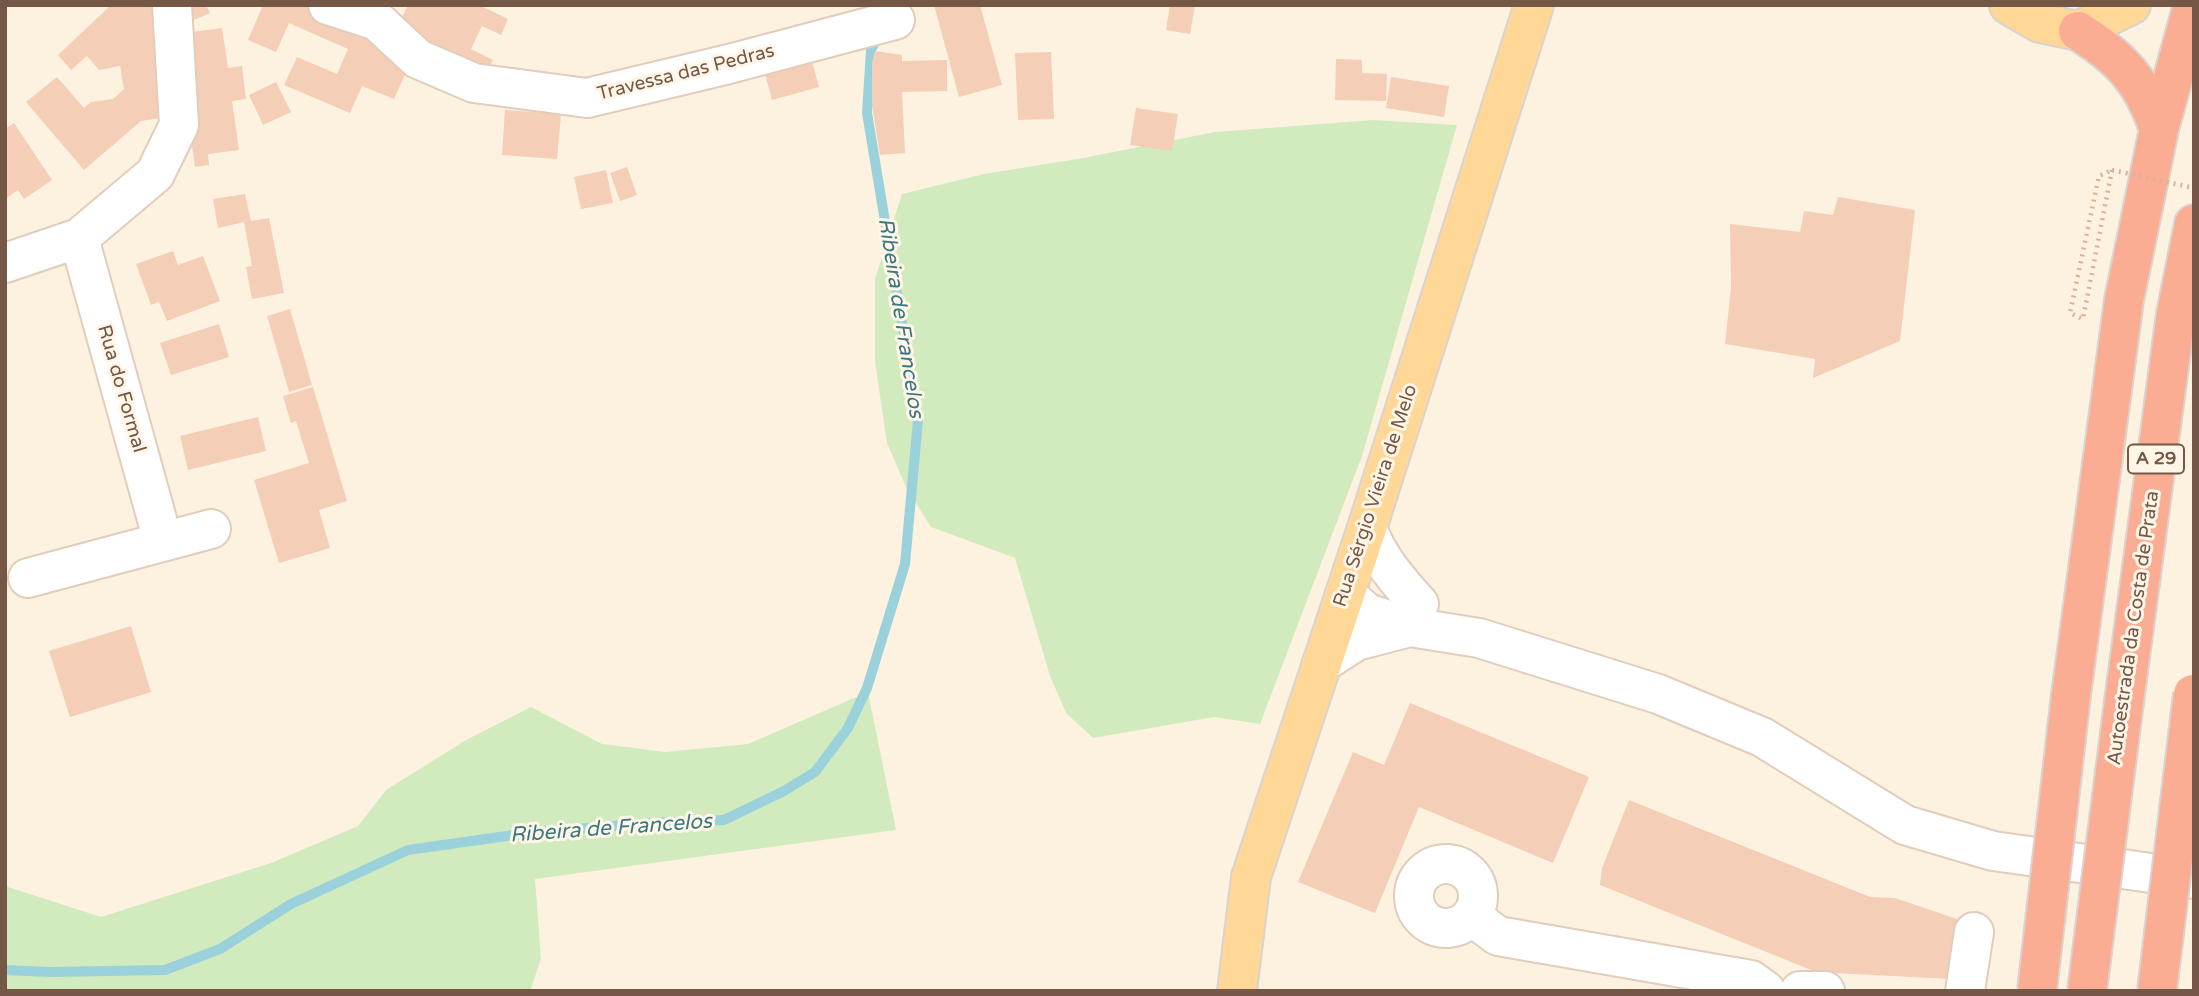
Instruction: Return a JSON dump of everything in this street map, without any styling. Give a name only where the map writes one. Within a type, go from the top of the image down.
[{"type":"highway","name":"A 29","points":[[2036,991],[2071,695],[2124,300],[2159,129],[2193,5]]},
{"type":"highway","points":[[2078,31],[2109,51],[2130,74],[2149,99],[2159,129]]},
{"type":"highway","name":"Autoestrada da Costa de Prata","points":[[2087,991],[2176,314],[2194,224]]},
{"type":"highway","points":[[2157,991],[2194,688]]},
{"type":"main road","name":"Rua Sérgio Vieira de Melo","points":[[1237,991],[1251,877],[1367,528],[1534,5]]},
{"type":"main road","points":[[2012,5],[2040,23],[2078,31],[2131,5]]},
{"type":"street","points":[[5,263],[79,238],[155,174],[179,125],[172,5]]},
{"type":"street","name":"Travessa das Pedras","points":[[328,5],[376,21],[418,58],[474,83],[587,98],[729,64],[881,23]]},
{"type":"street","name":"Rua do Formal","points":[[79,238],[163,541]]},
{"type":"street","points":[[1367,528],[1375,549],[1415,616]]},
{"type":"street","points":[[28,578],[211,529]]},
{"type":"street","points":[[1345,594],[1367,614],[1415,616],[1658,694],[1762,737],[1905,825],[1993,851],[2194,879]]},
{"type":"street","points":[[1322,663],[1356,641],[1415,616]]},
{"type":"street","points":[[1471,916],[1498,936],[1751,979],[1766,991]]},
{"type":"street","points":[[1965,991],[1974,932]]},
{"type":"street","points":[[1800,991],[1825,991]]},
{"type":"path","points":[[2112,170],[2083,319],[2070,313],[2099,176],[2112,170],[2194,188]]},
{"type":"green space","points":[[1373,120],[1457,125],[1362,456],[1260,724],[1214,717],[1093,738],[1066,713],[1050,676],[1015,558],[931,527],[906,487],[887,443],[875,362],[875,279],[902,194],[984,174],[1215,132]]},
{"type":"green space","points":[[868,692],[896,830],[535,879],[541,959],[530,991],[5,991],[5,886],[101,917],[271,863],[358,826],[386,790],[466,740],[531,707],[602,744],[665,752],[748,744]]},
{"type":"building","points":[[111,5],[155,5],[173,116],[141,121],[84,170],[26,102],[57,77],[84,108],[91,102],[113,99],[124,89],[120,66],[99,70],[87,56],[71,70],[58,55]]},
{"type":"building","points":[[182,5],[206,5],[210,13],[189,22]]},
{"type":"building","points":[[263,5],[313,5],[416,50],[394,99],[362,86],[350,113],[284,85],[297,57],[337,74],[348,49],[289,23],[276,52],[248,40]]},
{"type":"building","points":[[408,5],[479,5],[508,19],[501,35],[482,26],[471,49],[493,60],[484,77],[394,34]]},
{"type":"building","points":[[934,5],[980,5],[1002,85],[959,97]]},
{"type":"building","points":[[1170,5],[1195,5],[1190,34],[1166,30]]},
{"type":"building","points":[[222,28],[228,68],[242,66],[246,99],[232,101],[239,150],[208,154],[209,165],[195,167],[176,34]]},
{"type":"building","points":[[875,51],[902,55],[902,61],[947,60],[947,91],[902,92],[905,153],[880,155],[872,105],[872,63]]},
{"type":"building","points":[[1051,52],[1054,119],[1018,120],[1015,53]]},
{"type":"building","points":[[810,54],[819,87],[772,100],[763,66]]},
{"type":"building","points":[[1336,59],[1362,60],[1362,73],[1387,74],[1386,101],[1335,100]]},
{"type":"building","points":[[1391,77],[1449,86],[1444,117],[1386,108]]},
{"type":"building","points":[[276,82],[291,112],[263,125],[249,95]]},
{"type":"building","points":[[1136,108],[1178,114],[1172,151],[1130,145]]},
{"type":"building","points":[[505,110],[561,114],[557,159],[502,155]]},
{"type":"building","points":[[14,123],[52,180],[24,199],[18,190],[5,199],[5,129]]},
{"type":"building","points":[[627,167],[637,195],[620,201],[610,173]]},
{"type":"building","points":[[606,170],[613,203],[581,209],[574,177]]},
{"type":"building","points":[[245,194],[251,221],[269,218],[284,293],[252,299],[246,267],[252,266],[244,222],[218,228],[213,199]]},
{"type":"building","points":[[1838,197],[1915,210],[1900,341],[1813,378],[1815,359],[1725,344],[1731,288],[1730,224],[1800,232],[1804,211],[1833,215]]},
{"type":"building","points":[[173,251],[178,265],[203,256],[220,301],[167,321],[159,302],[151,305],[136,264]]},
{"type":"building","points":[[290,309],[312,385],[289,392],[267,316]]},
{"type":"building","points":[[219,324],[229,357],[171,375],[160,343]]},
{"type":"building","points":[[313,387],[347,501],[319,510],[330,548],[279,563],[254,480],[309,463],[296,421],[291,423],[283,396]]},
{"type":"building","points":[[258,417],[266,451],[188,470],[180,436]]},
{"type":"building","points":[[131,626],[151,692],[70,717],[49,651]]},
{"type":"building","points":[[1410,703],[1589,777],[1553,863],[1419,807],[1375,913],[1298,882],[1353,752],[1384,765]]},
{"type":"building","points":[[1629,800],[1870,897],[1895,898],[1957,919],[1955,941],[1950,954],[1949,979],[1816,972],[1600,885],[1602,868]]},
{"type":"waterway","name":"Ribeira de Francelos","points":[[5,970],[165,970],[220,949],[291,904],[408,850],[528,833],[724,820],[784,791],[815,772],[848,728],[867,688],[905,564],[918,420],[867,113],[871,50],[879,35]]}]
